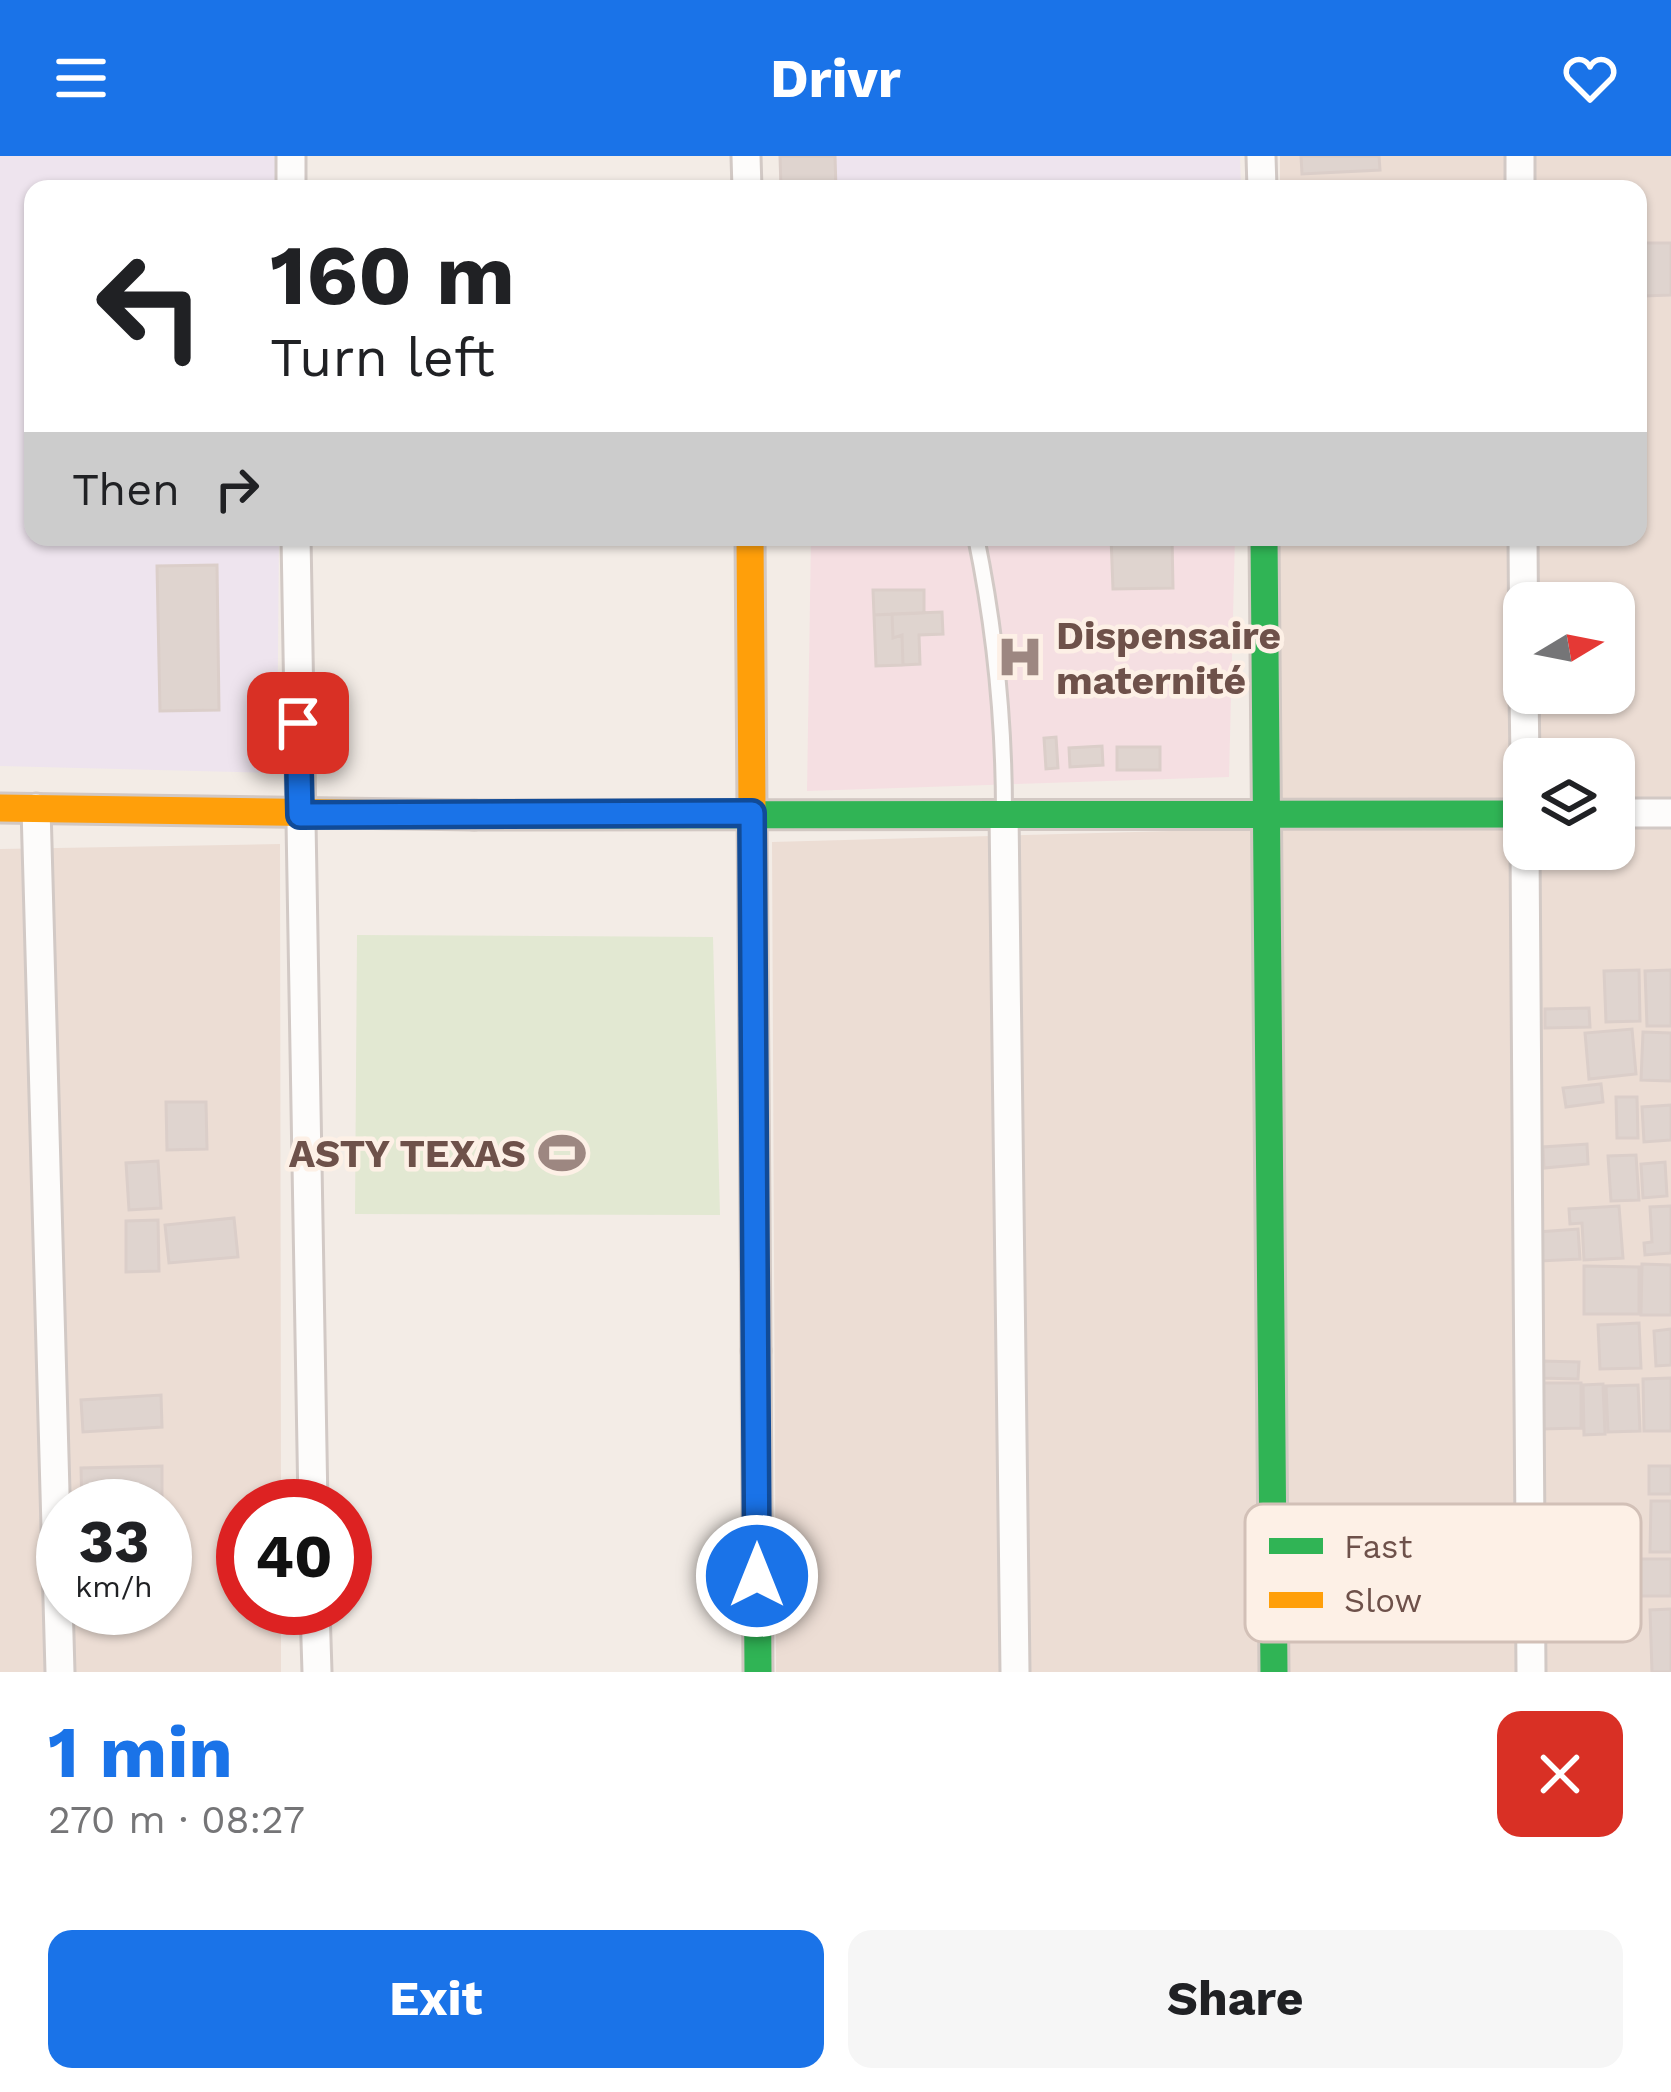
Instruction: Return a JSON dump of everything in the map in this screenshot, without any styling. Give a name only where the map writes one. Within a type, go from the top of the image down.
[{"type":"street","points":[[296,546],[313,1479]]},
{"type":"street","points":[[750,546],[758,1672]]},
{"type":"street","points":[[1264,546],[1272,1504]]},
{"type":"street","points":[[1523,546],[1523,582]]},
{"type":"street","points":[[0,808],[300,815],[1503,814]]},
{"type":"street","points":[[36,808],[60,1672]]},
{"type":"street","points":[[1635,813],[1671,813]]},
{"type":"street","points":[[1004,814],[1015,1672]]},
{"type":"street","points":[[1525,870],[1530,1504]]},
{"type":"street","points":[[316,1635],[317,1672]]},
{"type":"street","points":[[1274,1642],[1274,1672]]},
{"type":"street","points":[[1531,1642],[1531,1672]]},
{"type":"lane","points":[[978,546],[1004,724],[1004,814]]},
{"type":"shaded area","points":[[0,156],[281,156],[281,180],[24,180],[24,546],[279,546],[277,773],[0,766]]},
{"type":"shaded area","points":[[814,156],[1240,156],[1241,180],[814,180]]},
{"type":"shaded area","points":[[1280,156],[1671,156],[1671,1672],[776,1672],[772,842],[1278,828],[1279,546],[1647,546],[1647,180],[1280,180]]},
{"type":"shaded area","name":"Dispensaire maternité","points":[[811,546],[1235,546],[1229,777],[807,791]]},
{"type":"shaded area","points":[[280,844],[281,1479],[216,1479],[216,1635],[281,1635],[281,1672],[0,1672],[0,849]]},
{"type":"green space","points":[[357,935],[713,937],[720,1215],[355,1214]]},
{"type":"building","points":[[780,156],[835,156],[836,180],[781,180]]},
{"type":"building","points":[[1301,156],[1379,156],[1380,170],[1302,174]]},
{"type":"building","points":[[1647,243],[1671,243],[1671,295],[1647,296]]},
{"type":"building","points":[[1111,546],[1172,546],[1173,588],[1113,589]]},
{"type":"building","points":[[217,565],[219,710],[160,711],[157,566]]},
{"type":"building","points":[[873,590],[924,590],[924,613],[874,615]]},
{"type":"building","points":[[942,612],[943,634],[919,635],[920,664],[903,665],[902,635],[893,638],[892,614]]},
{"type":"building","points":[[892,614],[893,638],[902,635],[903,665],[876,666],[874,615]]},
{"type":"building","points":[[1056,737],[1058,768],[1046,769],[1044,738]]},
{"type":"building","points":[[1102,746],[1103,765],[1070,767],[1069,748]]},
{"type":"building","points":[[1117,747],[1160,747],[1160,770],[1117,770]]},
{"type":"building","points":[[1639,970],[1640,1021],[1606,1022],[1604,971]]},
{"type":"building","points":[[1671,970],[1671,1026],[1647,1026],[1645,971]]},
{"type":"building","points":[[1589,1008],[1590,1027],[1545,1028],[1545,1009]]},
{"type":"building","points":[[1632,1029],[1636,1074],[1589,1079],[1585,1033]]},
{"type":"building","points":[[1643,1032],[1671,1033],[1671,1081],[1641,1080]]},
{"type":"building","points":[[1601,1084],[1603,1102],[1566,1107],[1563,1088]]},
{"type":"building","points":[[1616,1097],[1637,1097],[1638,1138],[1617,1138]]},
{"type":"building","points":[[166,1102],[206,1102],[207,1149],[167,1150]]},
{"type":"building","points":[[1671,1105],[1671,1140],[1644,1142],[1642,1107]]},
{"type":"building","points":[[1587,1144],[1588,1164],[1544,1168],[1543,1147]]},
{"type":"building","points":[[1636,1155],[1639,1200],[1611,1201],[1608,1156]]},
{"type":"building","points":[[158,1161],[161,1208],[129,1210],[126,1163]]},
{"type":"building","points":[[1665,1162],[1667,1196],[1643,1198],[1641,1164]]},
{"type":"building","points":[[1619,1206],[1623,1258],[1584,1260],[1582,1223],[1570,1224],[1569,1209]]},
{"type":"building","points":[[1671,1206],[1671,1253],[1645,1255],[1644,1243],[1652,1242],[1650,1207]]},
{"type":"building","points":[[234,1218],[238,1257],[169,1263],[165,1225]]},
{"type":"building","points":[[158,1220],[159,1271],[126,1272],[126,1221]]},
{"type":"building","points":[[1578,1229],[1580,1259],[1540,1261],[1538,1232]]},
{"type":"building","points":[[1642,1264],[1671,1265],[1671,1315],[1641,1315]]},
{"type":"building","points":[[1584,1266],[1639,1267],[1639,1314],[1584,1314]]},
{"type":"building","points":[[1639,1323],[1641,1368],[1600,1369],[1598,1325]]},
{"type":"building","points":[[1671,1329],[1671,1365],[1656,1366],[1654,1331]]},
{"type":"building","points":[[1541,1361],[1579,1362],[1578,1379],[1540,1378]]},
{"type":"building","points":[[1671,1378],[1671,1431],[1644,1431],[1643,1379]]},
{"type":"building","points":[[1542,1383],[1581,1383],[1581,1428],[1542,1429]]},
{"type":"building","points":[[1603,1384],[1605,1434],[1584,1435],[1583,1385]]},
{"type":"building","points":[[1638,1385],[1640,1431],[1608,1432],[1606,1386]]},
{"type":"building","points":[[161,1395],[162,1427],[83,1432],[81,1400]]},
{"type":"building","points":[[162,1466],[162,1479],[81,1479],[81,1468]]},
{"type":"building","points":[[1649,1466],[1671,1466],[1671,1494],[1649,1494]]},
{"type":"building","points":[[1651,1501],[1671,1501],[1671,1552],[1650,1552]]},
{"type":"building","points":[[1641,1559],[1671,1559],[1671,1596],[1641,1596]]},
{"type":"building","points":[[1671,1609],[1671,1672],[1652,1672],[1650,1610]]},
{"type":"traffic: fast","points":[[1264,546],[1273,1504]]},
{"type":"traffic: fast","points":[[474,815],[1503,814]]},
{"type":"traffic: fast","points":[[756,1351],[758,1672]]},
{"type":"traffic: fast","points":[[1274,1642],[1274,1672]]},
{"type":"traffic: slow","points":[[750,546],[756,1351]]},
{"type":"traffic: slow","points":[[0,808],[474,815]]},
{"type":"place","name":"Dispensaire maternité","points":[[1020,657]]},
{"type":"place","name":"ASTY TEXAS","points":[[562,1153]]},
{"type":"route","points":[[298,723],[300,815],[752,813],[757,1576]]}]
